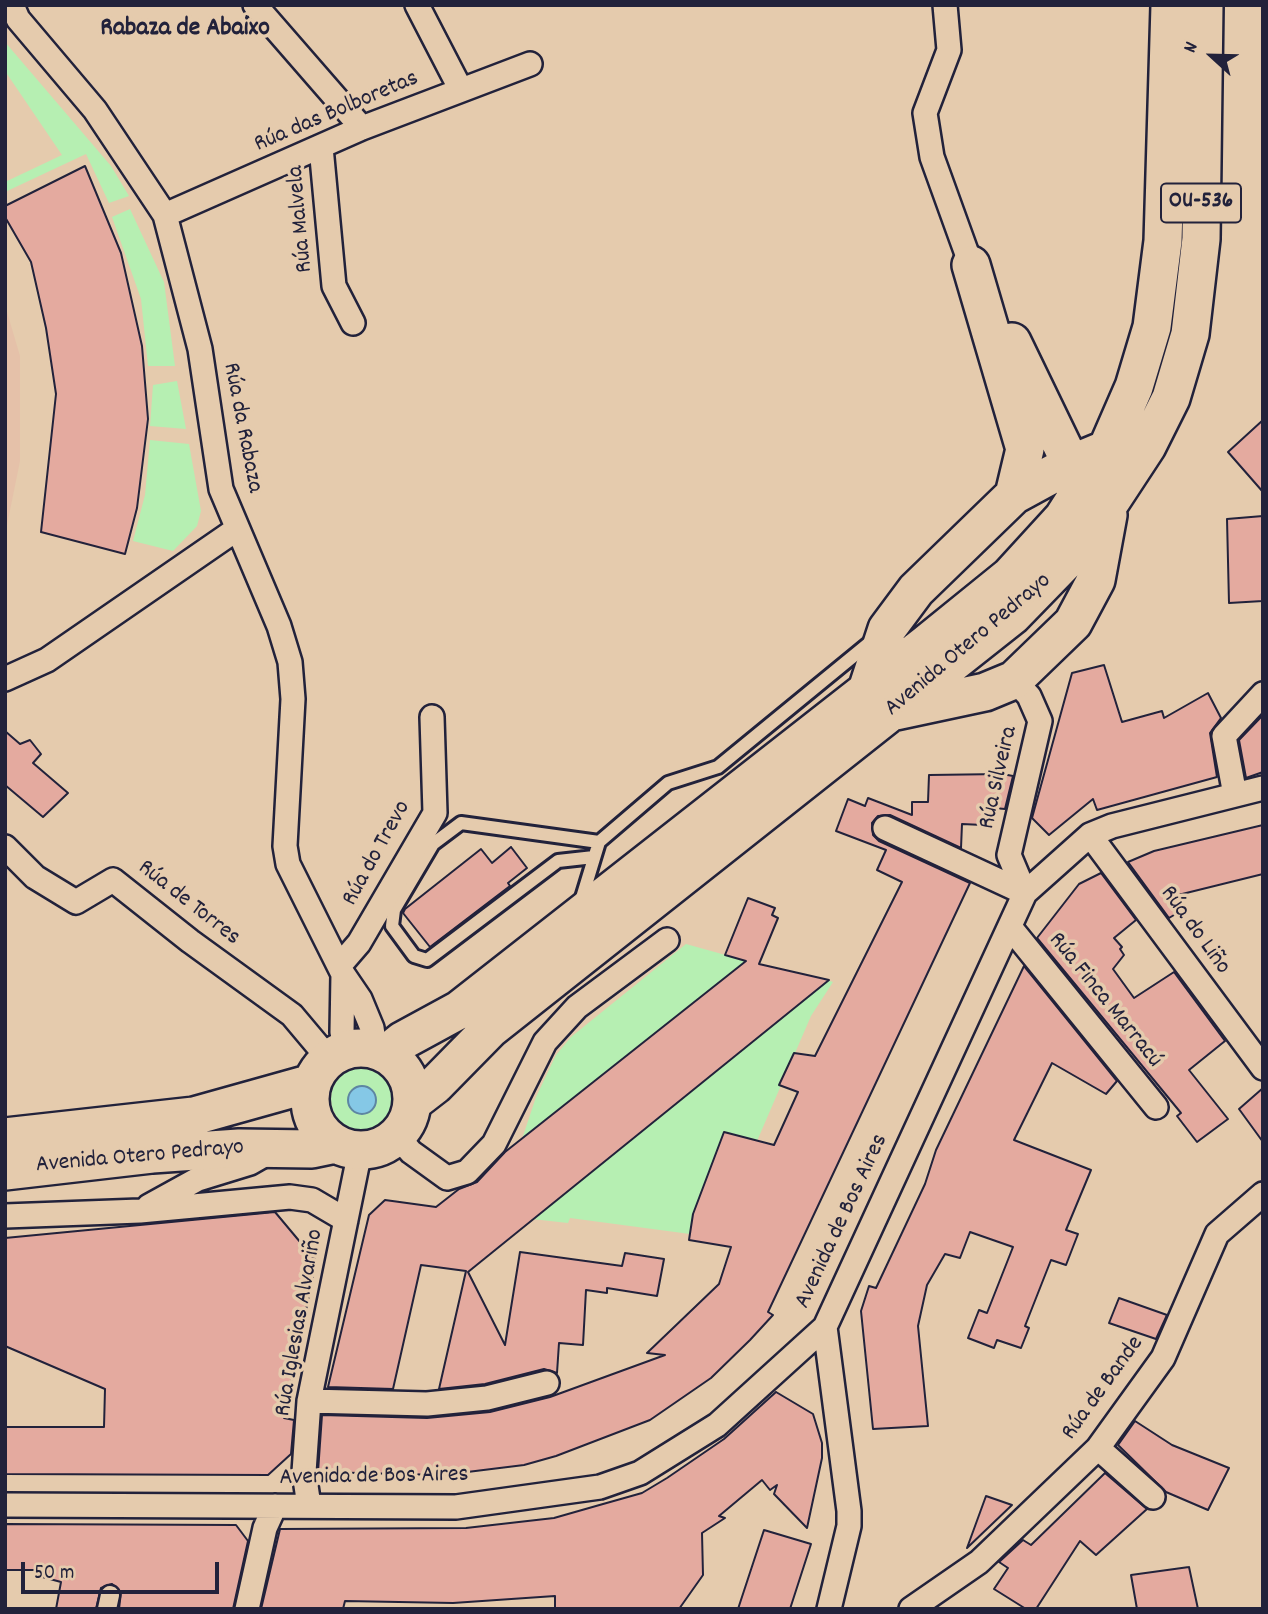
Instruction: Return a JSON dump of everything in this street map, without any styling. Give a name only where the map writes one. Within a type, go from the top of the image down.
[{"type":"main road","name":"Avenida Otero Pedrayo","points":[[1056,550],[1063,518],[1107,449],[1134,387],[1152,327],[1163,241],[1170,5]]},
{"type":"main road","name":"Avenida Otero Pedrayo","points":[[5,1137],[194,1116],[402,1041],[459,1010],[576,918],[878,701],[936,656],[1012,616],[1056,550],[1110,505],[1147,446],[1171,398],[1189,334],[1201,239],[1204,5]]},
{"type":"main road","points":[[971,265],[1071,464]]},
{"type":"main road","points":[[971,265],[1025,449],[1014,495]]},
{"type":"main road","points":[[1107,449],[1071,464],[1014,495],[977,534],[916,590],[887,629],[878,701],[999,686],[1073,623],[1097,580],[1110,505]]},
{"type":"main road","points":[[977,534],[1028,524],[1056,550],[1073,623]]},
{"type":"main road","points":[[916,590],[936,656],[999,686]]},
{"type":"main road","name":"Avenida Otero Pedrayo","points":[[413,1102],[435,1085],[490,1029],[878,701]]},
{"type":"main road","points":[[350,1059],[407,1073],[413,1102],[410,1116],[397,1136],[386,1144],[347,1148],[314,1120],[310,1108],[350,1059]]},
{"type":"main road","name":"Avenida Otero Pedrayo","points":[[5,1171],[152,1154],[275,1148],[347,1148]]},
{"type":"street","name":"Rúa da Rabaza","points":[[12,5],[18,19],[95,110],[165,215],[200,349],[221,489],[279,626],[290,662],[293,699],[285,846],[288,864],[341,970]]},
{"type":"street","points":[[254,5],[362,128]]},
{"type":"street","points":[[417,5],[461,90]]},
{"type":"street","points":[[945,5],[949,50],[925,113],[932,157],[971,265]]},
{"type":"street","name":"Rúa das Bolboretas","points":[[165,215],[362,128],[530,64]]},
{"type":"street","name":"Rúa Malvela","points":[[321,147],[334,286],[353,323]]},
{"type":"street","points":[[5,679],[47,660],[237,528]]},
{"type":"street","name":"Rúa Silveira","points":[[999,686],[1029,696],[1040,721],[1009,855],[1025,893]]},
{"type":"street","points":[[1235,795],[1224,736],[1263,694]]},
{"type":"street","name":"Rúa do Trevo","points":[[341,970],[435,813],[432,718]]},
{"type":"street","name":"Avenida de Bos Aires","points":[[5,1505],[456,1507],[600,1487],[640,1473],[717,1425],[825,1327],[1025,893],[1090,835],[1112,826],[1263,788]]},
{"type":"street","points":[[885,828],[1025,893]]},
{"type":"street","name":"Rúa do Liño","points":[[1090,835],[1260,1060]]},
{"type":"street","name":"Rúa de Torres","points":[[5,846],[35,877],[76,902],[113,880],[190,942],[350,1059]]},
{"type":"street","name":"Rúa Finca Marracú","points":[[1010,927],[1156,1107]]},
{"type":"street","points":[[397,1136],[411,1152],[447,1178],[467,1172],[494,1144],[545,1042],[577,1007],[667,940]]},
{"type":"street","points":[[341,970],[342,1032],[350,1059]]},
{"type":"street","name":"Avenida Otero Pedrayo","points":[[140,1211],[198,1179],[250,1163],[275,1148]]},
{"type":"street","name":"Rúa Iglesias Alvariño","points":[[309,1506],[304,1472],[309,1401],[346,1220],[347,1148]]},
{"type":"street","name":"Rúa de Bande","points":[[911,1609],[979,1562],[1098,1448],[1163,1359],[1216,1234],[1263,1194]]},
{"type":"street","name":"Avenida Otero Pedrayo","points":[[5,1216],[140,1211],[290,1198],[312,1200],[346,1220]]},
{"type":"street","points":[[825,1327],[849,1511],[849,1526],[829,1609]]},
{"type":"street","points":[[309,1401],[427,1404],[487,1398],[547,1383]]},
{"type":"street","points":[[1098,1448],[1153,1497]]},
{"type":"street","points":[[247,1609],[265,1528],[275,1506]]},
{"type":"lane","points":[[576,918],[599,842],[668,783],[718,767],[887,629]]},
{"type":"lane","points":[[594,857],[558,861],[427,960],[414,957],[392,926],[394,910],[433,845],[461,823],[599,842]]},
{"type":"shaded area","points":[[5,305],[20,356],[20,461],[5,535]]},
{"type":"green space","points":[[5,42],[111,166],[129,196],[109,203],[86,154],[5,192],[5,182],[62,155],[5,71]]},
{"type":"green space","points":[[130,209],[164,282],[175,366],[148,366],[141,299],[112,217]]},
{"type":"green space","points":[[177,381],[186,429],[150,426],[153,385]]},
{"type":"green space","points":[[150,440],[189,444],[201,511],[197,526],[173,551],[133,541],[145,495]]},
{"type":"green space","points":[[686,944],[747,961],[522,1139],[536,1097],[556,1055],[571,1037]]},
{"type":"green space","points":[[818,977],[833,982],[811,1016],[757,1141],[724,1133],[693,1214],[690,1234],[570,1218],[568,1223],[532,1219],[815,991]]},
{"type":"green space","points":[[356,1068],[368,1068],[384,1077],[391,1087],[391,1111],[384,1121],[368,1130],[356,1130],[345,1125],[336,1116],[331,1105],[331,1093],[336,1082],[345,1073]]},
{"type":"water","points":[[362,1086],[372,1090],[376,1100],[372,1110],[362,1114],[352,1110],[348,1100],[352,1090]]},
{"type":"building","points":[[85,166],[121,253],[142,346],[148,419],[137,508],[125,554],[41,532],[56,394],[46,328],[31,262],[5,217],[5,206]]},
{"type":"building","points":[[1263,420],[1263,492],[1228,452]]},
{"type":"building","points":[[1263,516],[1263,601],[1229,603],[1227,519]]},
{"type":"building","points":[[1104,665],[1122,722],[1162,711],[1164,718],[1208,693],[1221,718],[1210,733],[1217,777],[1097,810],[1093,799],[1049,835],[1032,818],[1072,673]]},
{"type":"building","points":[[1263,715],[1263,772],[1246,778],[1239,740]]},
{"type":"building","points":[[5,731],[20,744],[30,740],[41,754],[33,763],[68,793],[43,817],[5,785]]},
{"type":"building","points":[[929,775],[1013,776],[1005,809],[983,807],[983,825],[962,824],[961,848],[890,815],[878,816],[872,823],[873,835],[879,841],[970,883],[768,1312],[773,1315],[750,1340],[711,1378],[650,1420],[556,1456],[524,1465],[443,1475],[318,1472],[322,1415],[427,1418],[490,1412],[550,1397],[665,1355],[647,1353],[719,1284],[731,1247],[689,1240],[693,1214],[724,1132],[774,1145],[798,1092],[779,1085],[794,1053],[815,1056],[902,882],[877,870],[886,850],[836,831],[848,799],[865,806],[868,798],[912,815],[912,802],[928,802]]},
{"type":"building","points":[[1263,825],[1263,874],[1170,897],[1179,912],[1169,918],[1128,862],[1154,851]]},
{"type":"building","points":[[511,847],[527,868],[508,883],[510,886],[430,947],[403,913],[405,909],[481,849],[492,863]]},
{"type":"building","points":[[1101,873],[1136,920],[1114,938],[1122,947],[1120,949],[1124,955],[1113,969],[1134,998],[1174,972],[1225,1041],[1189,1070],[1228,1119],[1197,1142],[1177,1116],[1181,1113],[1037,938],[1079,884]]},
{"type":"building","points":[[748,898],[775,908],[772,915],[778,918],[759,964],[829,980],[468,1272],[505,1345],[520,1252],[622,1266],[625,1253],[664,1259],[657,1296],[607,1288],[607,1293],[586,1290],[583,1345],[559,1343],[557,1373],[544,1369],[485,1384],[439,1389],[466,1271],[421,1265],[393,1389],[328,1387],[369,1215],[385,1200],[436,1207],[459,1189],[477,1182],[505,1152],[746,961],[725,955]]},
{"type":"building","points":[[1024,966],[1117,1081],[1106,1094],[1052,1063],[1014,1140],[1091,1170],[1066,1230],[1078,1234],[1066,1265],[1051,1260],[1025,1326],[1029,1328],[1021,1348],[997,1340],[994,1348],[968,1338],[979,1310],[987,1313],[1013,1247],[970,1232],[960,1258],[945,1254],[927,1285],[918,1326],[928,1426],[873,1429],[861,1311],[869,1286],[876,1288],[925,1184],[936,1150]]},
{"type":"building","points":[[1263,1088],[1263,1142],[1239,1109]]},
{"type":"building","points":[[275,1212],[316,1261],[284,1418],[294,1420],[291,1454],[268,1475],[5,1474],[5,1427],[104,1427],[105,1389],[5,1346],[5,1238]]},
{"type":"building","points":[[1119,1298],[1167,1315],[1156,1339],[1109,1323]]},
{"type":"building","points":[[776,1392],[813,1414],[822,1443],[822,1458],[807,1528],[774,1494],[777,1485],[770,1490],[762,1480],[719,1516],[725,1518],[702,1533],[703,1575],[679,1609],[555,1609],[555,1596],[453,1603],[345,1601],[343,1609],[261,1609],[280,1529],[466,1528],[554,1518],[642,1493],[724,1439]]},
{"type":"building","points":[[1135,1421],[1172,1445],[1229,1468],[1208,1510],[1166,1492],[1118,1445]]},
{"type":"building","points":[[1105,1473],[1147,1509],[1096,1555],[1080,1541],[1036,1609],[1026,1609],[994,1589],[1008,1568],[999,1562],[1023,1540],[1031,1545]]},
{"type":"building","points":[[986,1496],[1012,1505],[967,1548]]},
{"type":"building","points":[[5,1524],[236,1525],[248,1541],[233,1609],[119,1609],[121,1592],[112,1584],[101,1588],[96,1609],[56,1609],[61,1582],[35,1575],[35,1570],[5,1570]]},
{"type":"building","points":[[764,1530],[811,1544],[790,1609],[738,1609]]},
{"type":"building","points":[[1189,1567],[1198,1609],[1137,1609],[1131,1575]]},
{"type":"district","name":"Rabaza de Abaixo","points":[[185,30]]}]
